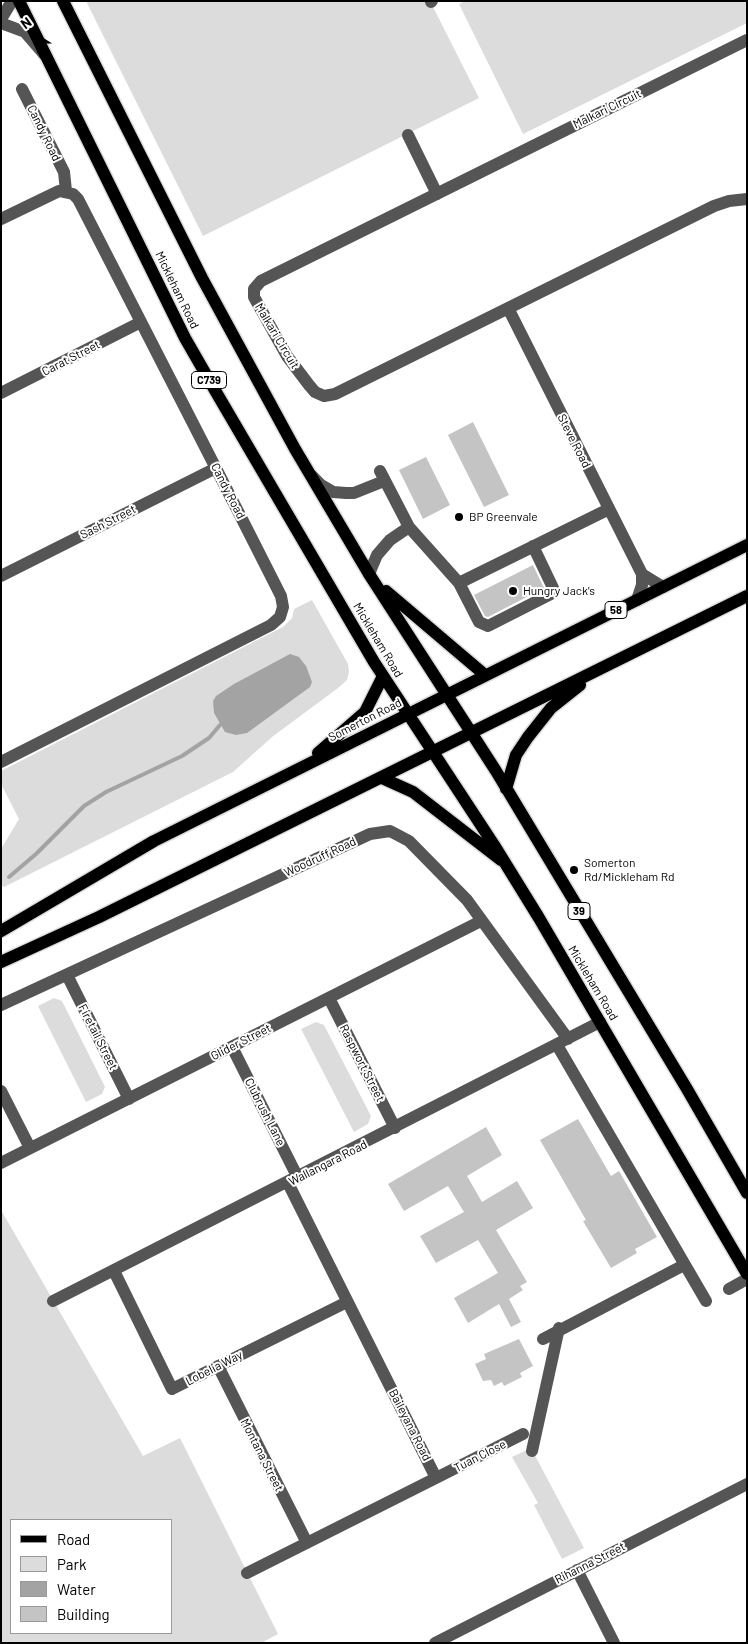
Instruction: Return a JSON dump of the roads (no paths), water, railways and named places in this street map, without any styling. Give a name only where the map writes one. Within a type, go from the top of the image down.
[{"type":"main road","name":"Mickleham Road","points":[[20,1],[44,54],[185,338],[383,676],[507,865],[747,1274]]},
{"type":"main road","name":"Mickleham Road","points":[[63,1],[202,278],[308,472],[369,574],[506,790],[687,1089],[747,1193]]},
{"type":"main road","name":"Somerton Road","points":[[1,932],[147,845],[747,545]]},
{"type":"main road","points":[[369,574],[401,606],[485,675]]},
{"type":"main road","points":[[1,962],[99,917],[747,596]]},
{"type":"main road","points":[[506,790],[516,755],[528,736],[551,708],[598,670]]},
{"type":"main road","points":[[301,768],[365,712],[383,676]]},
{"type":"main road","points":[[382,778],[413,792],[507,865]]},
{"type":"street","points":[[1,19],[12,1]]},
{"type":"street","points":[[1,23],[25,32],[44,54]]},
{"type":"street","name":"Malkari Circuit","points":[[747,40],[261,281],[254,289],[258,306],[287,356],[315,392],[324,396],[335,394],[714,206],[729,201],[747,199]]},
{"type":"street","name":"Candy Road","points":[[1,762],[270,625],[280,617],[283,607],[281,596],[78,199],[66,191],[64,172],[22,89]]},
{"type":"street","points":[[408,135],[437,194]]},
{"type":"street","points":[[1,219],[52,193],[66,191]]},
{"type":"street","name":"Steve Road","points":[[508,308],[642,574]]},
{"type":"street","name":"Carat Street","points":[[1,393],[141,322]]},
{"type":"street","name":"Sash Street","points":[[1,576],[216,468]]},
{"type":"street","points":[[308,472],[321,485],[333,492],[354,492],[382,476],[409,527],[459,583],[479,622],[488,626],[551,594],[554,590],[534,546]]},
{"type":"street","points":[[459,583],[609,509]]},
{"type":"street","points":[[369,574],[377,555],[390,540],[409,527]]},
{"type":"street","points":[[642,574],[662,587]]},
{"type":"street","points":[[637,600],[642,585],[642,574]]},
{"type":"street","name":"Woodruff Road","points":[[1,1005],[370,834],[390,831],[409,841],[467,900],[562,1042],[684,1265],[706,1301]]},
{"type":"street","name":"Glider Street","points":[[1,1163],[481,921]]},
{"type":"street","name":"Firetail Street","points":[[67,975],[129,1099]]},
{"type":"street","name":"Raspwort Street","points":[[329,998],[395,1128]]},
{"type":"street","name":"Wallangara Road","points":[[54,1301],[600,1022]]},
{"type":"street","name":"Clubrush Lane","points":[[232,1047],[293,1180]]},
{"type":"street","points":[[1,1091],[30,1148]]},
{"type":"street","name":"Baileyana Road","points":[[293,1180],[348,1302],[436,1478]]},
{"type":"street","points":[[543,1339],[559,1328],[684,1265]]},
{"type":"street","name":"Lobelia Way","points":[[114,1271],[172,1389],[348,1302]]},
{"type":"street","points":[[729,1289],[747,1280]]},
{"type":"street","points":[[532,1451],[559,1328]]},
{"type":"street","name":"Montana Street","points":[[218,1366],[307,1543]]},
{"type":"street","name":"Tuan Close","points":[[436,1478],[523,1434]]},
{"type":"street","points":[[248,1573],[436,1478]]},
{"type":"street","name":"Rihanna Street","points":[[439,1642],[747,1484]]},
{"type":"street","points":[[577,1570],[614,1643]]},
{"type":"water","points":[[290,654],[299,657],[306,666],[312,682],[310,687],[247,733],[236,735],[225,732],[214,713],[213,701],[216,696],[234,684]]},
{"type":"waterway","points":[[9,877],[36,854],[84,806],[106,792],[182,756],[209,738],[220,725]]},
{"type":"place","name":"BP Greenvale","points":[[459,517]]},
{"type":"place","name":"Hungry Jack's","points":[[513,591]]},
{"type":"place","name":"Somerton Rd/Mickleham Rd","points":[[574,870]]}]
